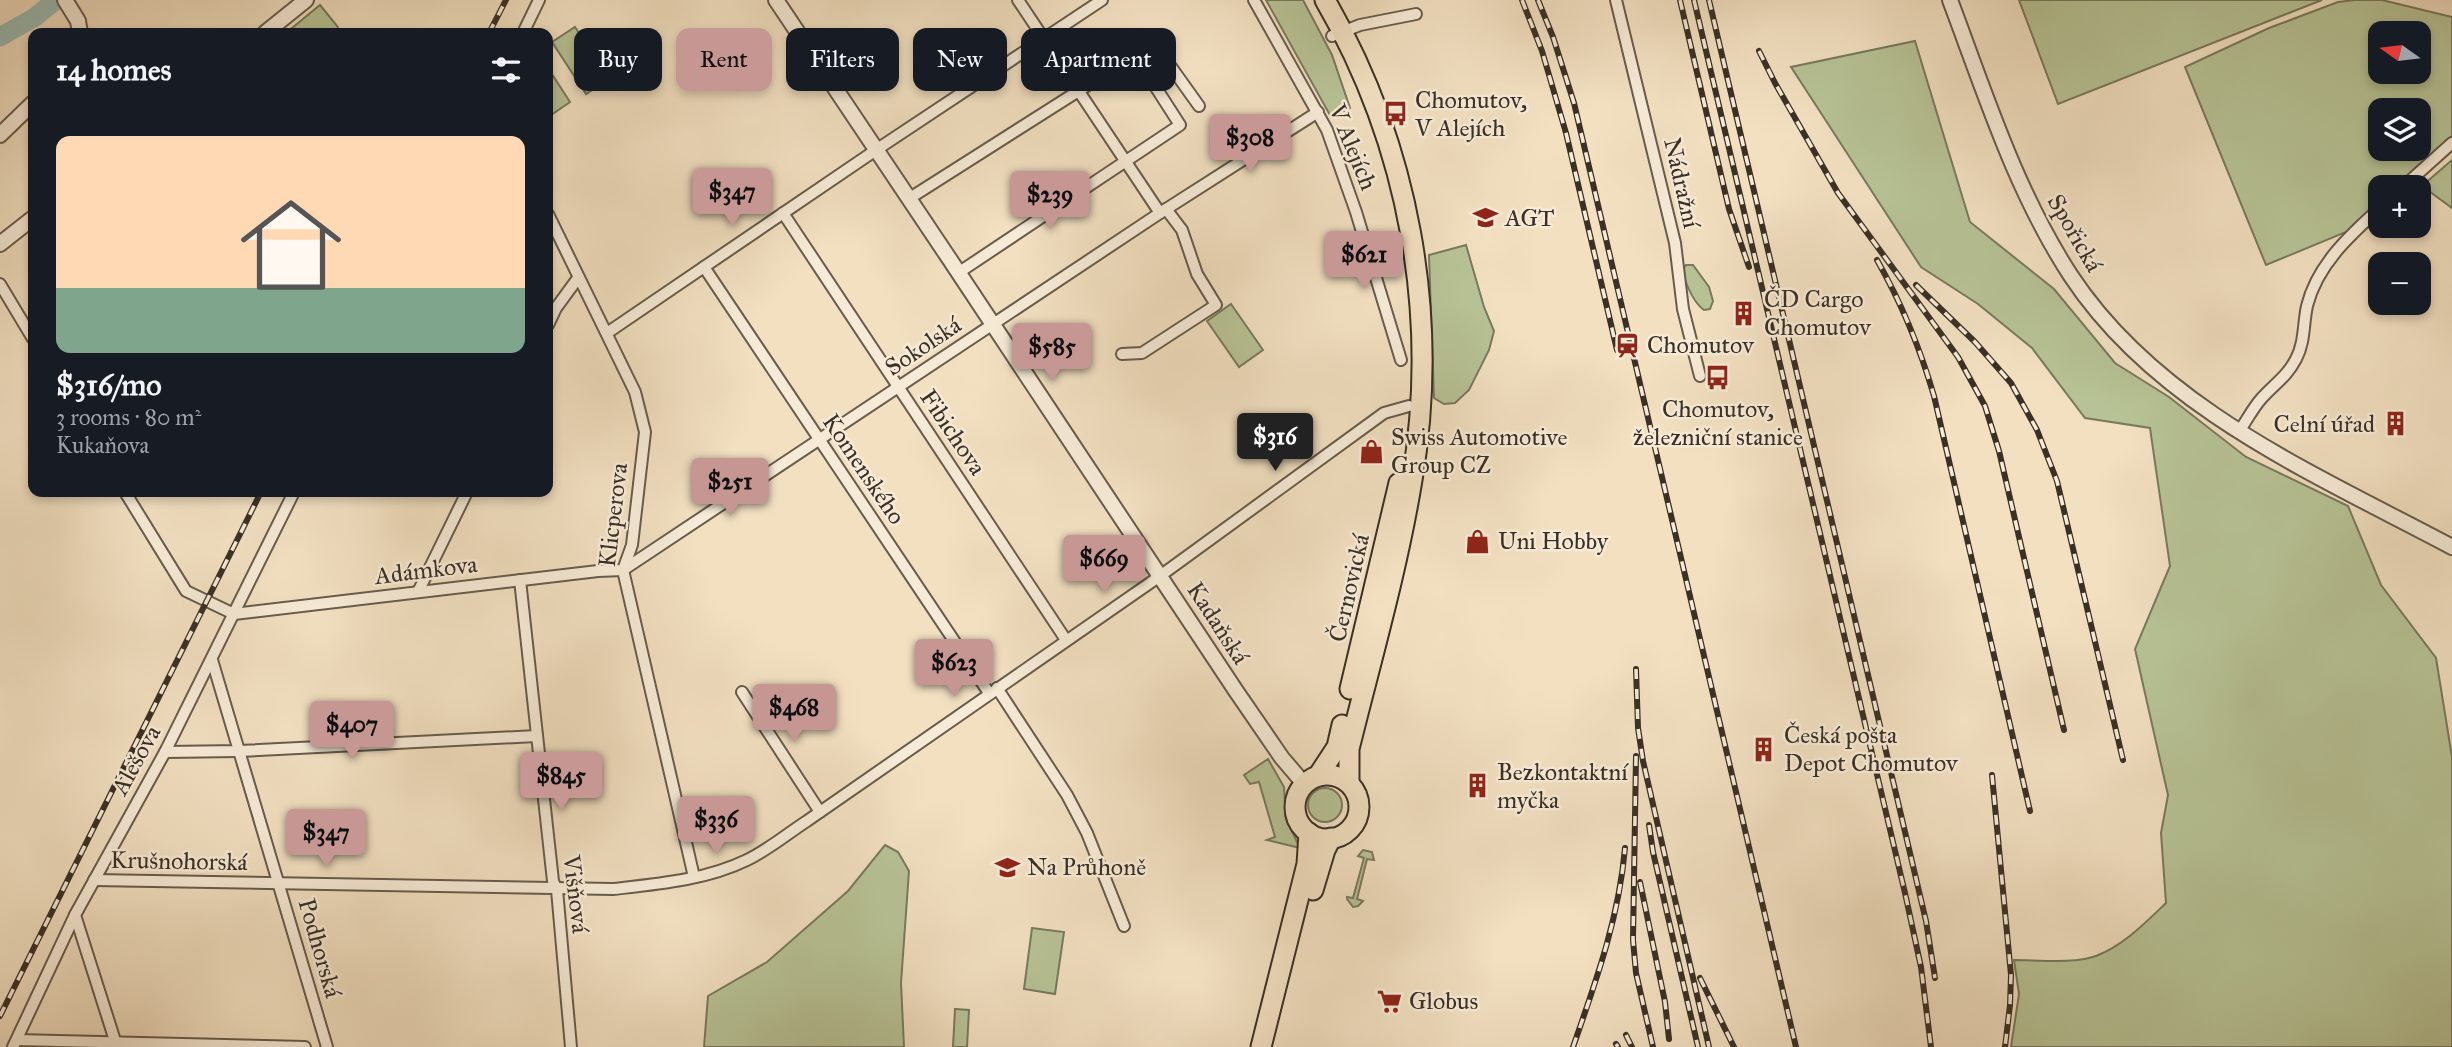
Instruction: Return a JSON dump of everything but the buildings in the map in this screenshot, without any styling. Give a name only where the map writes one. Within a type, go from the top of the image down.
[{"type":"highway","points":[[1311,0],[1364,74],[1387,135],[1409,216],[1422,329],[1415,407]]},
{"type":"highway","points":[[1325,0],[1337,33]]},
{"type":"highway","name":"Černovická","points":[[1261,1047],[1307,864],[1309,833],[1302,826],[1295,807],[1297,797],[1337,747],[1415,407]]},
{"type":"highway","name":"Černovická","points":[[1331,838],[1348,831],[1357,816],[1359,802],[1349,783],[1349,749],[1402,533],[1412,480],[1415,407]]},
{"type":"highway","points":[[1312,780],[1329,775],[1340,777],[1349,783]]},
{"type":"highway","points":[[1274,1047],[1314,888],[1331,838],[1309,833]]},
{"type":"street","points":[[271,28],[306,0]]},
{"type":"street","points":[[525,28],[539,0]]},
{"type":"street","name":"Kadaňská","points":[[776,0],[1282,758],[1312,780]]},
{"type":"street","points":[[1018,0],[1036,28]]},
{"type":"street","points":[[1059,28],[1102,0]]},
{"type":"street","name":"V Alejích","points":[[1254,0],[1327,130],[1356,212],[1401,360]]},
{"type":"street","name":"Nádražní","points":[[1616,0],[1675,243],[1684,309],[1700,376]]},
{"type":"street","name":"Spořická","points":[[1950,0],[2006,148],[2034,210],[2073,278],[2099,313],[2141,359],[2190,399],[2240,430],[2452,547]]},
{"type":"street","points":[[66,3],[78,21],[79,28]]},
{"type":"street","points":[[1337,33],[1416,14]]},
{"type":"street","points":[[607,333],[1021,53]]},
{"type":"street","points":[[1176,74],[1199,106]]},
{"type":"street","points":[[910,198],[1078,91],[1125,163],[1163,211],[1182,230],[1197,274],[1216,305],[1142,353],[1122,354]]},
{"type":"street","points":[[957,273],[1180,125],[1158,91]]},
{"type":"street","points":[[0,135],[28,108]]},
{"type":"street","name":"Sokolská","points":[[623,570],[1163,211],[1318,113]]},
{"type":"street","points":[[2416,175],[2452,143]]},
{"type":"street","name":"Fibichova","points":[[783,213],[1066,640]]},
{"type":"street","points":[[2240,430],[2262,398],[2280,383],[2295,362],[2301,348],[2308,304],[2325,267],[2344,241],[2368,219]]},
{"type":"street","points":[[0,244],[28,222]]},
{"type":"street","name":"Klicperova","points":[[553,225],[635,392],[645,432],[634,533],[623,570],[694,877]]},
{"type":"street","name":"Komenského","points":[[704,267],[993,691]]},
{"type":"street","points":[[553,314],[578,278]]},
{"type":"street","points":[[0,284],[28,331]]},
{"type":"street","points":[[557,890],[613,889],[694,877],[750,859],[1160,576],[1384,413],[1415,407]]},
{"type":"street","points":[[128,497],[186,592],[234,614]]},
{"type":"street","name":"Alešova","points":[[15,1044],[75,915],[165,752],[292,497]]},
{"type":"street","points":[[418,592],[465,497]]},
{"type":"street","name":"Adámkova","points":[[234,614],[623,570]]},
{"type":"street","name":"Višňová","points":[[520,580],[553,881],[557,890],[571,1047]]},
{"type":"street","name":"Podhorská","points":[[212,660],[327,1047]]},
{"type":"street","points":[[993,691],[1067,795],[1087,832],[1124,926]]},
{"type":"street","points":[[742,692],[820,812]]},
{"type":"street","points":[[165,752],[239,751],[537,736]]},
{"type":"street","name":"Krušnohorská","points":[[94,880],[557,890]]},
{"type":"street","points":[[75,915],[116,1045]]},
{"type":"street","points":[[15,1044],[305,1047]]},
{"type":"green space","points":[[1266,0],[1303,0],[1332,55],[1350,108],[1331,117]]},
{"type":"green space","points":[[2019,0],[2322,0],[2058,104]]},
{"type":"green space","points":[[2355,0],[2382,0],[2452,17],[2452,136],[2431,155],[2431,98],[2368,98],[2368,161],[2424,161],[2408,175],[2368,175],[2368,212],[2346,232],[2266,265],[2185,67],[2269,28],[2338,2]]},
{"type":"green space","points":[[320,5],[338,27],[338,28],[292,28]]},
{"type":"green space","points":[[575,27],[574,76],[553,44]]},
{"type":"green space","points":[[1915,41],[1970,222],[2054,289],[2115,363],[2169,397],[2246,457],[2348,506],[2381,585],[2436,658],[2452,757],[2452,1047],[2011,1047],[2019,994],[2014,960],[2067,961],[2096,956],[2125,940],[2166,903],[2161,833],[2168,795],[2135,649],[2170,566],[2150,428],[2085,418],[2032,348],[1978,304],[1921,267],[1791,67]]},
{"type":"green space","points":[[553,76],[570,102],[553,114]]},
{"type":"green space","points":[[2452,160],[2452,208],[2431,193],[2431,178]]},
{"type":"green space","points":[[1466,245],[1494,331],[1489,350],[1469,390],[1455,403],[1444,404],[1434,398],[1429,255]]},
{"type":"green space","points":[[1686,265],[1693,265],[1709,287],[1713,301],[1710,309],[1704,310],[1690,292],[1682,271]]},
{"type":"green space","points":[[1231,304],[1263,350],[1239,367],[1207,321]]},
{"type":"green space","points":[[1268,759],[1284,787],[1286,819],[1300,848],[1267,840],[1275,837],[1259,782],[1250,784],[1244,775]]},
{"type":"green space","points":[[1325,788],[1337,793],[1342,805],[1337,817],[1325,822],[1313,817],[1308,805],[1313,793]]},
{"type":"green space","points":[[885,845],[898,852],[909,871],[901,983],[904,1047],[704,1047],[708,996],[767,962],[848,891]]},
{"type":"green space","points":[[1363,850],[1372,852],[1374,860],[1367,859],[1357,899],[1363,901],[1353,907],[1347,897],[1353,898],[1364,858],[1358,856]]},
{"type":"green space","points":[[1032,928],[1064,932],[1055,994],[1024,989]]},
{"type":"green space","points":[[955,1009],[969,1010],[967,1047],[953,1047]]},
{"type":"waterway","points":[[0,37],[35,17],[56,0]]},
{"type":"railway","points":[[492,28],[506,0]]},
{"type":"railway","points":[[1522,0],[1542,51],[1566,133],[1617,350]]},
{"type":"railway","points":[[1538,0],[1574,103],[1796,1047]]},
{"type":"railway","points":[[1680,0],[1729,209],[1749,267]]},
{"type":"railway","points":[[1694,0],[1905,893],[1921,967],[1931,1047]]},
{"type":"railway","points":[[1709,0],[1926,921],[1935,978]]},
{"type":"railway","points":[[1759,51],[1838,193],[1958,357],[1985,406],[1999,451],[2064,730]]},
{"type":"railway","points":[[1877,260],[1910,326],[1934,396],[2030,811]]},
{"type":"railway","points":[[1916,285],[1975,342],[2011,383],[2037,430],[2057,481],[2123,760]]},
{"type":"railway","points":[[0,1016],[259,497]]},
{"type":"railway","points":[[1636,669],[1638,728],[1643,761],[1709,1047]]},
{"type":"railway","points":[[1636,756],[1633,940],[1636,973],[1653,1047]]},
{"type":"railway","points":[[1992,775],[2011,975],[2005,1047]]},
{"type":"railway","points":[[1649,825],[1698,1047]]},
{"type":"railway","points":[[1573,1047],[1612,924],[1625,848]]},
{"type":"railway","points":[[1640,882],[1665,1002],[1669,1039]]},
{"type":"railway","points":[[1700,978],[1734,1047]]},
{"type":"railway","points":[[1626,1035],[1632,1047]]},
{"type":"place","name":"Chomutov, V Alejích","points":[[1395,114]]},
{"type":"place","name":"AGT","points":[[1485,218]]},
{"type":"place","name":"ČD Cargo Chomutov","points":[[1744,313]]},
{"type":"place","name":"Chomutov","points":[[1627,345]]},
{"type":"place","name":"Chomutov, železniční stanice","points":[[1718,378]]},
{"type":"place","name":"Celní úřad","points":[[2395,424]]},
{"type":"place","name":"Swiss Automotive Group CZ","points":[[1371,451]]},
{"type":"place","name":"Uni Hobby","points":[[1478,541]]},
{"type":"place","name":"Česká pošta Depot Chomutov","points":[[1764,749]]},
{"type":"place","name":"Bezkontaktní myčka","points":[[1477,786]]},
{"type":"place","name":"Na Průhoně","points":[[1007,867]]},
{"type":"place","name":"Globus","points":[[1389,1001]]}]
